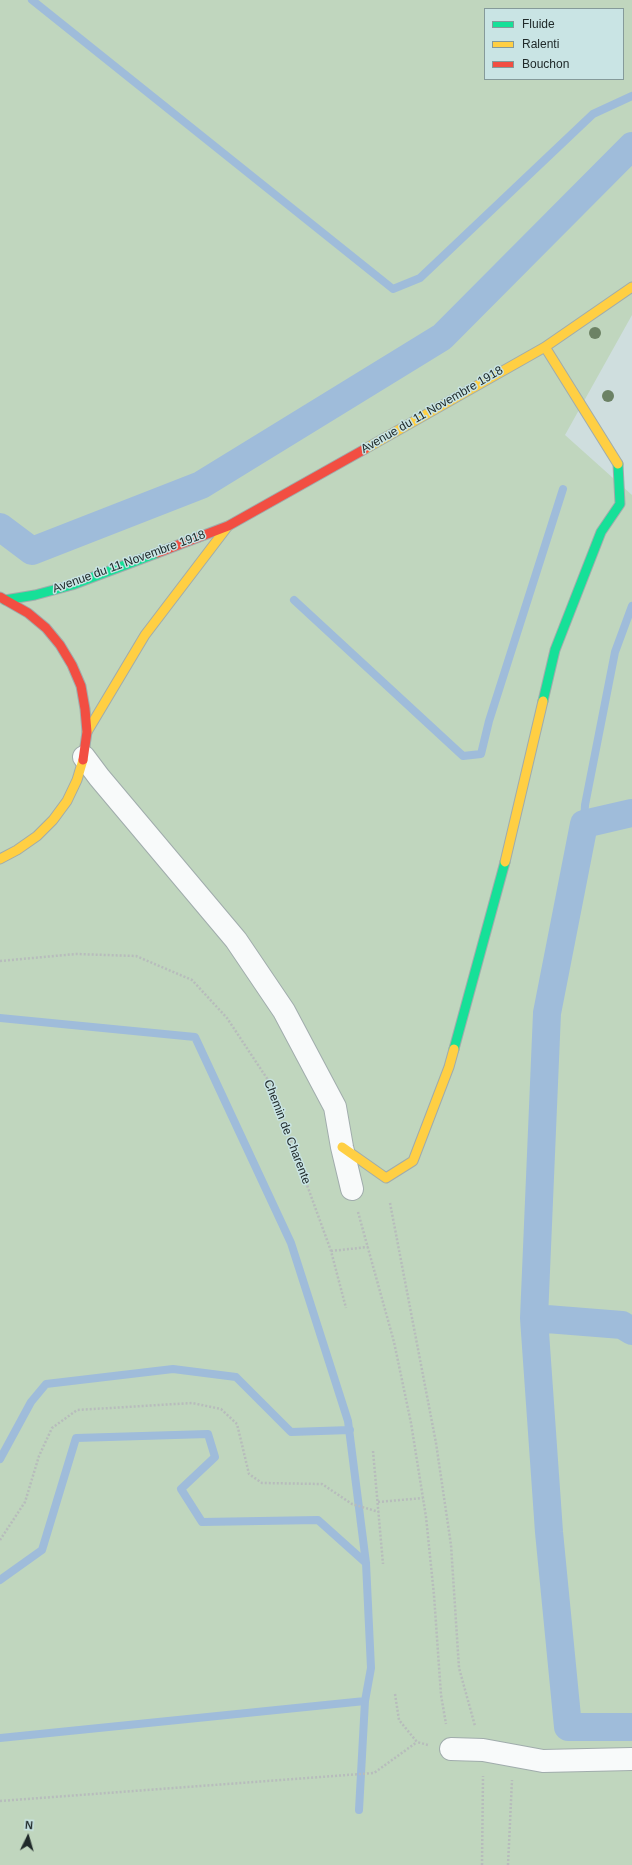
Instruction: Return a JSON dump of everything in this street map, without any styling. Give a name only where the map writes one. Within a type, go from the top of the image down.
[{"type":"main road","name":"Avenue du 11 Novembre 1918","points":[[2,598],[35,595],[72,584],[228,526],[545,346],[632,287]]},
{"type":"main road","points":[[342,1147],[386,1178],[413,1161],[450,1067],[510,842],[556,650],[600,532],[620,504],[619,466],[545,346]]},
{"type":"main road","name":"Avenue du 11 Novembre 1918","points":[[87,732],[145,635],[228,526]]},
{"type":"main road","points":[[0,859],[18,850],[37,836],[53,820],[67,801],[77,780],[84,757],[87,732],[81,686],[72,665],[60,645],[46,628],[28,613],[2,598]]},
{"type":"street","points":[[84,757],[99,777],[236,940],[284,1011],[335,1107],[342,1147],[352,1189]]},
{"type":"street","points":[[451,1749],[483,1750],[543,1762],[632,1759]]},
{"type":"path","name":"Chemin de Charente","points":[[0,962],[76,954],[136,956],[192,980],[228,1018],[270,1083],[331,1251],[346,1308]]},
{"type":"path","points":[[386,1178],[436,1443],[450,1545],[459,1668],[470,1712],[483,1750],[482,1865]]},
{"type":"path","points":[[352,1189],[394,1342],[411,1423],[423,1498],[434,1595],[441,1695],[451,1749],[417,1742],[399,1720],[395,1694]]},
{"type":"path","points":[[331,1251],[368,1247]]},
{"type":"path","points":[[0,1540],[25,1502],[39,1456],[52,1428],[77,1410],[192,1403],[222,1409],[237,1424],[249,1474],[262,1483],[322,1484],[352,1504],[379,1512]]},
{"type":"path","points":[[373,1451],[384,1564]]},
{"type":"path","points":[[378,1502],[423,1498]]},
{"type":"path","points":[[0,1801],[374,1773],[417,1742]]},
{"type":"path","points":[[508,1865],[514,1756]]},
{"type":"green space","points":[[0,0],[632,0],[632,315],[565,435],[632,495],[632,1865],[0,1865]]},
{"type":"waterway","points":[[32,0],[393,289],[420,278],[593,114],[632,96]]},
{"type":"waterway","points":[[0,527],[32,551],[201,485],[442,337],[632,146]]},
{"type":"waterway","points":[[294,600],[463,756],[481,754],[489,721],[563,489]]},
{"type":"waterway","points":[[584,824],[585,805],[615,652],[632,606]]},
{"type":"waterway","points":[[632,813],[584,824],[547,1013],[534,1318],[549,1532],[568,1727],[632,1727]]},
{"type":"waterway","points":[[0,1018],[195,1037],[291,1243],[348,1421],[366,1563],[371,1668],[365,1701],[359,1810]]},
{"type":"waterway","points":[[534,1318],[622,1325],[632,1331]]},
{"type":"waterway","points":[[0,1459],[31,1402],[46,1384],[173,1369],[236,1377],[291,1432],[350,1430]]},
{"type":"waterway","points":[[0,1580],[42,1550],[76,1438],[208,1434],[215,1457],[181,1489],[202,1522],[318,1520],[366,1563]]},
{"type":"waterway","points":[[0,1738],[365,1701]]},
{"type":"traffic: fast","points":[[543,701],[555,650],[601,532],[620,504],[618,464]]},
{"type":"traffic: fast","points":[[5,600],[35,595],[72,585],[157,553]]},
{"type":"traffic: fast","points":[[454,1049],[505,862]]},
{"type":"traffic: slow","points":[[365,449],[545,347],[632,287]]},
{"type":"traffic: slow","points":[[545,347],[618,464]]},
{"type":"traffic: slow","points":[[87,732],[145,635],[228,526]]},
{"type":"traffic: slow","points":[[505,862],[543,701]]},
{"type":"traffic: slow","points":[[0,859],[17,850],[37,836],[53,820],[67,801],[77,780],[83,760]]},
{"type":"traffic: slow","points":[[342,1147],[386,1178],[413,1161],[449,1067],[454,1049]]},
{"type":"traffic: jam","points":[[157,553],[228,526],[365,449]]},
{"type":"traffic: jam","points":[[0,597],[28,613],[46,628],[60,645],[72,665],[81,686],[85,709],[87,732],[83,760]]}]
